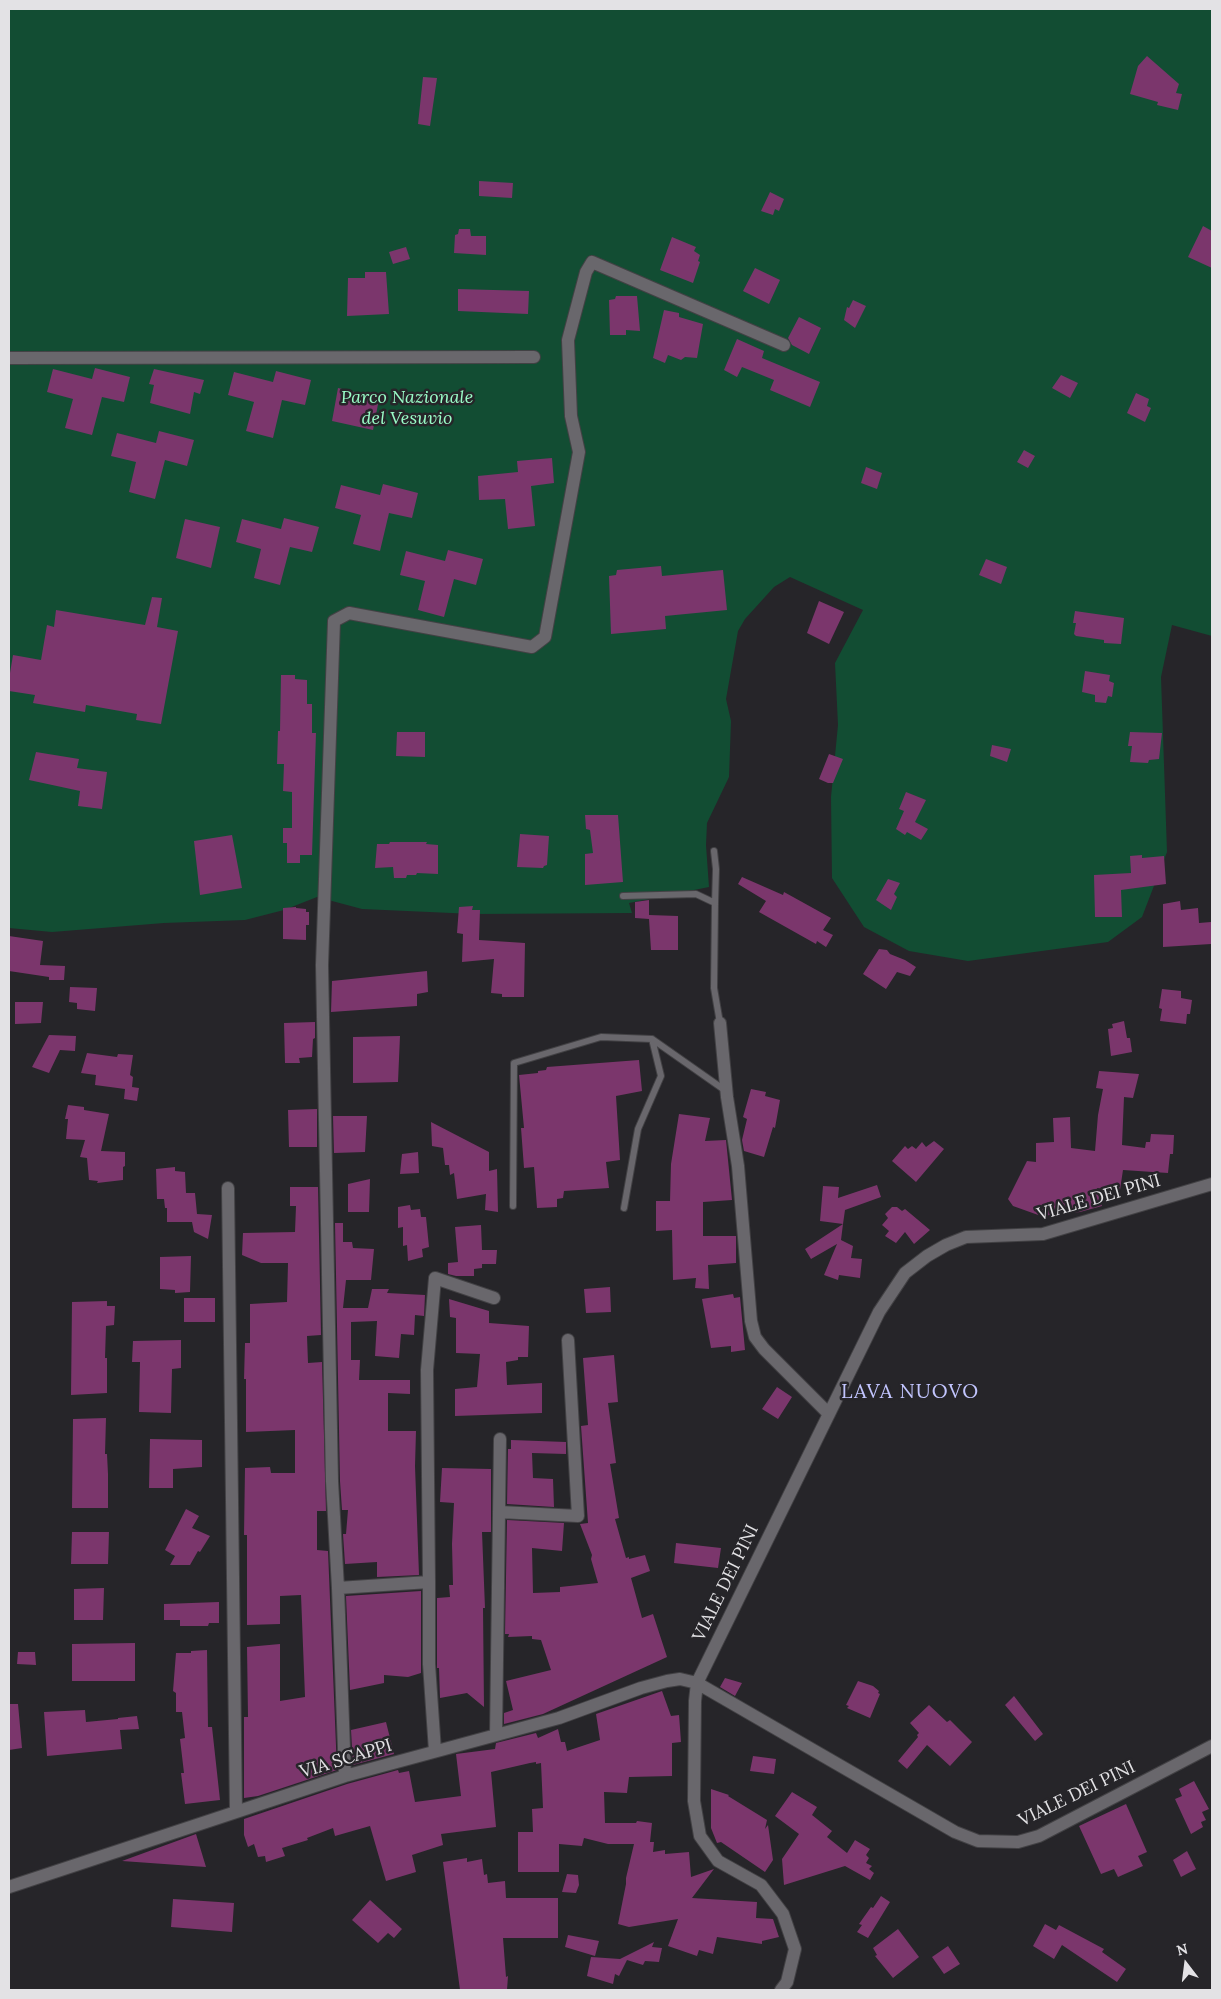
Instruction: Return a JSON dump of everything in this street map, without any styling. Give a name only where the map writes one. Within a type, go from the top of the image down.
[{"type":"street","points":[[346,1776],[332,1481],[322,965],[334,621],[349,612],[532,647],[545,637],[579,452],[571,416],[568,340],[586,272],[592,262],[784,345]]},
{"type":"street","points":[[9,358],[534,357]]},
{"type":"street","points":[[720,1023],[726,1091],[738,1166],[751,1321],[755,1337],[764,1349],[829,1414]]},
{"type":"street","name":"VIALE DEI PINI","points":[[1212,1184],[1043,1234],[966,1237],[946,1245],[905,1272],[879,1312],[697,1683],[955,1832],[978,1841],[1018,1842],[1039,1836],[1212,1746]]},
{"type":"street","points":[[228,1188],[236,1812]]},
{"type":"street","points":[[435,1751],[429,1664],[427,1370],[435,1278],[494,1298]]},
{"type":"street","points":[[500,1512],[578,1516],[568,1340]]},
{"type":"street","points":[[496,1735],[500,1439]]},
{"type":"street","points":[[338,1588],[429,1582]]},
{"type":"street","name":"VIA SCAPPI","points":[[9,1887],[346,1776],[559,1718],[640,1688],[667,1680],[680,1679],[697,1683]]},
{"type":"street","points":[[697,1683],[695,1701],[694,1801],[700,1836],[718,1861],[761,1885],[783,1914],[795,1949],[787,1982],[782,1990]]},
{"type":"lane","points":[[714,851],[716,869],[714,988],[720,1023]]},
{"type":"lane","points":[[623,896],[696,894],[715,904]]},
{"type":"lane","points":[[513,1206],[514,1063],[601,1036],[652,1039],[726,1091]]},
{"type":"lane","points":[[624,1208],[638,1129],[661,1076],[652,1039]]},
{"type":"green space","name":"Parco Nazionale del Vesuvio","points":[[9,9],[1212,9],[1212,636],[1172,625],[1161,677],[1167,852],[1142,917],[1108,942],[968,961],[909,951],[864,927],[832,878],[831,797],[838,725],[835,663],[863,610],[790,577],[774,587],[745,619],[738,631],[726,699],[731,721],[729,777],[707,823],[706,845],[709,887],[629,903],[632,913],[474,914],[362,909],[317,897],[284,910],[245,920],[164,923],[52,932],[9,928]]},
{"type":"building","points":[[1147,56],[1179,84],[1176,93],[1182,94],[1178,110],[1157,105],[1158,102],[1130,94],[1138,66]]},
{"type":"building","points":[[423,77],[437,78],[430,126],[418,124]]},
{"type":"building","points":[[479,181],[513,183],[512,198],[479,196]]},
{"type":"building","points":[[770,192],[784,199],[779,211],[775,209],[773,215],[761,211]]},
{"type":"building","points":[[1203,226],[1212,231],[1212,268],[1188,257]]},
{"type":"building","points":[[459,229],[470,229],[471,236],[486,236],[486,255],[454,253],[455,235],[458,234]]},
{"type":"building","points":[[672,237],[696,247],[694,251],[700,255],[698,261],[700,262],[693,283],[660,270]]},
{"type":"building","points":[[406,247],[410,259],[393,264],[389,252]]},
{"type":"building","points":[[755,268],[780,280],[769,304],[743,291]]},
{"type":"building","points":[[365,272],[386,272],[389,314],[347,316],[348,278],[365,278]]},
{"type":"building","points":[[458,289],[529,291],[528,314],[458,311]]},
{"type":"building","points":[[616,296],[637,296],[640,331],[626,330],[626,335],[610,335],[609,300],[615,299]]},
{"type":"building","points":[[853,300],[866,306],[855,328],[844,320],[847,307],[849,308]]},
{"type":"building","points":[[664,310],[679,313],[679,317],[703,324],[697,358],[685,357],[681,360],[668,355],[665,363],[653,358]]},
{"type":"building","points":[[799,317],[821,328],[809,354],[792,345],[788,338]]},
{"type":"building","points":[[737,339],[764,351],[762,358],[820,382],[810,407],[770,390],[774,380],[742,367],[737,377],[724,370]]},
{"type":"building","points":[[95,368],[130,377],[124,402],[102,397],[92,435],[65,428],[73,399],[47,392],[53,369],[92,379]]},
{"type":"building","points":[[154,369],[204,380],[200,394],[194,392],[190,414],[150,403],[154,385],[149,384]]},
{"type":"building","points":[[276,371],[311,380],[305,405],[282,400],[273,438],[246,431],[254,402],[228,395],[234,372],[273,382]]},
{"type":"building","points":[[1061,375],[1078,383],[1070,398],[1052,388]]},
{"type":"building","points":[[338,388],[367,395],[368,392],[380,394],[373,430],[332,421]]},
{"type":"building","points":[[1136,393],[1149,399],[1147,406],[1151,408],[1145,422],[1127,413]]},
{"type":"building","points":[[159,431],[194,440],[187,466],[165,460],[155,499],[129,492],[136,462],[111,456],[117,433],[156,443]]},
{"type":"building","points":[[1024,450],[1035,456],[1028,468],[1017,462]]},
{"type":"building","points":[[552,458],[554,483],[531,486],[535,526],[508,529],[505,499],[479,500],[478,476],[518,472],[517,461]]},
{"type":"building","points":[[866,467],[882,473],[877,489],[861,483]]},
{"type":"building","points":[[383,484],[418,493],[412,518],[389,513],[380,551],[353,544],[361,515],[335,508],[341,485],[380,495]]},
{"type":"building","points":[[284,518],[319,527],[312,552],[290,547],[280,585],[254,578],[261,549],[236,542],[242,519],[281,529]]},
{"type":"building","points":[[185,519],[220,527],[211,568],[176,558]]},
{"type":"building","points":[[448,550],[483,559],[476,585],[454,579],[444,617],[418,610],[425,581],[400,575],[406,551],[445,561]]},
{"type":"building","points":[[986,559],[1007,567],[1001,584],[979,575]]},
{"type":"building","points":[[661,566],[662,576],[723,570],[727,610],[665,616],[666,629],[611,634],[609,576],[616,575],[617,570]]},
{"type":"building","points":[[152,597],[162,598],[157,627],[178,631],[161,724],[136,720],[137,714],[86,705],[85,712],[33,703],[35,695],[9,691],[13,655],[41,660],[47,625],[54,627],[56,610],[145,625]]},
{"type":"building","points":[[819,601],[844,612],[829,644],[807,633]]},
{"type":"building","points":[[1075,611],[1124,618],[1121,644],[1104,643],[1104,640],[1076,636],[1074,634],[1076,623],[1073,623]]},
{"type":"building","points":[[1085,671],[1110,675],[1109,681],[1114,683],[1112,697],[1108,696],[1106,703],[1095,702],[1095,695],[1082,692]]},
{"type":"building","points":[[281,675],[295,675],[295,679],[307,680],[307,704],[312,704],[312,733],[316,733],[312,855],[300,855],[300,863],[287,863],[287,843],[283,843],[283,828],[292,828],[292,792],[283,791],[284,764],[277,764],[278,731],[280,731]]},
{"type":"building","points":[[397,732],[425,732],[425,757],[396,756]]},
{"type":"building","points":[[1130,732],[1162,733],[1159,759],[1149,760],[1148,763],[1130,762],[1132,746],[1128,746]]},
{"type":"building","points":[[992,745],[1011,749],[1007,762],[990,756]]},
{"type":"building","points":[[36,752],[79,759],[77,768],[107,772],[102,809],[78,806],[80,791],[29,780]]},
{"type":"building","points":[[829,754],[843,759],[833,783],[819,779]]},
{"type":"building","points":[[906,792],[926,800],[915,822],[928,829],[921,840],[907,832],[905,835],[896,829],[904,811],[899,809]]},
{"type":"building","points":[[585,815],[618,815],[623,882],[585,885],[585,854],[593,853],[590,830],[586,829]]},
{"type":"building","points":[[520,834],[549,836],[547,865],[543,868],[517,867]]},
{"type":"building","points":[[232,835],[242,888],[200,895],[194,841]]},
{"type":"building","points":[[390,842],[427,842],[426,844],[438,845],[438,874],[417,873],[416,875],[407,875],[406,878],[394,878],[393,867],[375,868],[377,844],[389,844]]},
{"type":"building","points":[[1142,855],[1142,858],[1164,856],[1166,884],[1121,890],[1122,917],[1095,917],[1094,875],[1131,873],[1130,856]]},
{"type":"building","points":[[742,877],[783,895],[784,892],[831,918],[823,930],[833,935],[826,947],[817,941],[816,944],[759,912],[766,901],[738,884]]},
{"type":"building","points":[[888,879],[900,883],[894,894],[897,897],[891,910],[876,900]]},
{"type":"building","points":[[649,900],[649,915],[678,916],[678,950],[651,950],[649,919],[635,918],[635,902]]},
{"type":"building","points":[[1180,901],[1181,910],[1198,908],[1199,923],[1211,922],[1211,944],[1163,947],[1163,904]]},
{"type":"building","points":[[473,906],[472,910],[480,910],[479,940],[525,943],[524,997],[502,997],[502,994],[491,993],[494,959],[462,962],[463,934],[457,933],[459,907]]},
{"type":"building","points":[[296,907],[306,909],[306,912],[309,912],[309,925],[306,925],[306,940],[283,939],[283,908]]},
{"type":"building","points":[[9,936],[43,941],[40,965],[65,966],[64,980],[49,980],[49,977],[9,971]]},
{"type":"building","points":[[879,949],[887,950],[890,954],[916,967],[910,976],[897,972],[886,989],[863,974]]},
{"type":"building","points":[[427,971],[428,992],[417,994],[417,1006],[331,1012],[332,981]]},
{"type":"building","points":[[70,987],[97,988],[95,1011],[77,1009],[77,1003],[69,1002]]},
{"type":"building","points":[[1162,989],[1181,991],[1181,998],[1192,1000],[1186,1024],[1160,1021],[1162,1009],[1159,1008]]},
{"type":"building","points":[[15,1002],[43,1002],[41,1023],[15,1024]]},
{"type":"building","points":[[1124,1021],[1127,1038],[1130,1038],[1132,1052],[1111,1056],[1108,1029],[1113,1028],[1112,1024]]},
{"type":"building","points":[[315,1022],[312,1057],[299,1058],[300,1063],[285,1063],[284,1023]]},
{"type":"building","points":[[49,1035],[76,1036],[75,1051],[60,1050],[49,1073],[32,1067]]},
{"type":"building","points":[[400,1036],[398,1082],[353,1083],[353,1037]]},
{"type":"building","points":[[87,1053],[117,1057],[118,1054],[133,1055],[130,1075],[133,1077],[132,1087],[139,1088],[137,1101],[124,1099],[125,1089],[95,1085],[96,1075],[81,1073]]},
{"type":"building","points":[[639,1060],[642,1091],[616,1096],[620,1160],[606,1162],[609,1188],[564,1191],[563,1198],[557,1199],[557,1207],[537,1208],[534,1167],[524,1168],[521,1128],[524,1128],[519,1075],[538,1073],[538,1071],[546,1070],[547,1067]]},
{"type":"building","points":[[1099,1071],[1139,1074],[1133,1098],[1124,1097],[1122,1145],[1145,1148],[1146,1142],[1150,1142],[1151,1134],[1174,1135],[1173,1154],[1170,1154],[1168,1173],[1123,1170],[1120,1190],[1097,1188],[1102,1206],[1080,1212],[1041,1216],[1013,1206],[1008,1199],[1027,1161],[1036,1162],[1036,1143],[1054,1142],[1053,1118],[1070,1117],[1071,1148],[1095,1151],[1098,1115],[1103,1089],[1096,1088]]},
{"type":"building","points":[[751,1089],[766,1092],[765,1096],[780,1100],[775,1128],[773,1127],[764,1157],[744,1151],[742,1140],[747,1119],[743,1117]]},
{"type":"building","points":[[68,1105],[109,1114],[101,1151],[125,1152],[123,1180],[97,1183],[98,1181],[89,1180],[87,1158],[80,1157],[85,1140],[66,1139],[68,1119],[65,1119]]},
{"type":"building","points":[[317,1109],[317,1147],[289,1147],[288,1110]]},
{"type":"building","points":[[679,1114],[710,1118],[705,1141],[726,1140],[732,1200],[703,1202],[703,1236],[736,1236],[736,1263],[708,1265],[709,1289],[695,1288],[696,1278],[673,1280],[672,1230],[656,1231],[656,1201],[670,1201],[671,1164]]},
{"type":"building","points":[[333,1116],[367,1116],[365,1152],[334,1153]]},
{"type":"building","points":[[431,1122],[489,1152],[489,1171],[497,1169],[498,1212],[485,1210],[486,1194],[457,1199],[454,1173],[450,1175],[449,1165],[445,1165],[443,1148],[432,1146]]},
{"type":"building","points":[[934,1141],[944,1149],[916,1182],[892,1161],[905,1146],[908,1149],[912,1146],[916,1149],[922,1142],[926,1147]]},
{"type":"building","points":[[418,1152],[419,1173],[400,1174],[402,1154]]},
{"type":"building","points":[[175,1167],[175,1171],[185,1172],[186,1193],[195,1193],[197,1214],[212,1215],[208,1239],[194,1232],[192,1222],[167,1222],[167,1208],[165,1208],[164,1199],[157,1199],[156,1169]]},
{"type":"building","points":[[370,1179],[369,1212],[348,1212],[348,1184]]},
{"type":"building","points":[[877,1185],[881,1197],[845,1210],[843,1224],[820,1221],[823,1186],[839,1187],[838,1198]]},
{"type":"building","points":[[290,1187],[318,1187],[321,1335],[307,1336],[308,1363],[322,1362],[326,1511],[317,1511],[317,1550],[328,1551],[337,1770],[258,1796],[244,1798],[244,1717],[248,1717],[247,1647],[280,1644],[280,1701],[305,1697],[301,1595],[280,1596],[280,1624],[247,1625],[247,1535],[244,1535],[245,1468],[270,1467],[271,1473],[295,1473],[295,1430],[246,1432],[246,1379],[244,1379],[245,1343],[250,1343],[250,1304],[287,1302],[288,1263],[261,1263],[242,1255],[243,1233],[295,1232],[296,1206],[290,1206]]},
{"type":"building","points":[[410,1205],[411,1210],[420,1209],[421,1217],[426,1217],[429,1247],[422,1249],[423,1257],[408,1261],[407,1245],[403,1246],[403,1227],[398,1228],[398,1207]]},
{"type":"building","points":[[892,1207],[897,1207],[902,1211],[905,1209],[930,1230],[914,1244],[905,1232],[896,1243],[885,1236],[889,1231],[882,1225],[888,1218],[885,1214]]},
{"type":"building","points":[[335,1223],[343,1223],[343,1242],[352,1242],[353,1248],[374,1249],[371,1280],[346,1280],[343,1308],[368,1308],[372,1289],[389,1289],[387,1293],[425,1295],[424,1316],[415,1315],[414,1335],[401,1334],[399,1358],[375,1356],[377,1321],[351,1322],[351,1360],[360,1360],[359,1380],[410,1380],[410,1394],[388,1393],[388,1431],[416,1431],[415,1466],[419,1575],[377,1577],[377,1562],[345,1564],[343,1534],[346,1534],[348,1510],[342,1510],[340,1481]]},
{"type":"building","points":[[843,1224],[841,1240],[853,1246],[851,1258],[862,1259],[860,1278],[839,1275],[838,1280],[824,1275],[837,1244],[811,1259],[805,1249]]},
{"type":"building","points":[[481,1225],[482,1250],[497,1250],[496,1264],[482,1264],[482,1268],[474,1269],[474,1276],[448,1274],[448,1263],[458,1262],[455,1227]]},
{"type":"building","points":[[191,1256],[190,1292],[175,1293],[175,1290],[160,1289],[160,1257]]},
{"type":"building","points":[[610,1287],[611,1312],[586,1313],[584,1289]]},
{"type":"building","points":[[733,1294],[734,1298],[740,1297],[745,1350],[731,1352],[731,1346],[711,1348],[702,1299]]},
{"type":"building","points":[[184,1298],[215,1298],[215,1322],[184,1322]]},
{"type":"building","points":[[449,1299],[489,1311],[489,1323],[529,1326],[528,1357],[518,1357],[518,1360],[506,1362],[507,1385],[542,1383],[542,1413],[455,1416],[455,1389],[477,1387],[480,1354],[456,1353],[456,1318],[450,1317]]},
{"type":"building","points":[[107,1301],[107,1306],[115,1306],[114,1325],[106,1326],[107,1393],[71,1395],[72,1302]]},
{"type":"building","points":[[181,1340],[181,1368],[172,1369],[171,1413],[139,1412],[140,1362],[132,1362],[133,1341]]},
{"type":"building","points":[[614,1355],[618,1402],[608,1403],[616,1463],[610,1464],[619,1518],[615,1519],[626,1558],[645,1555],[650,1571],[631,1578],[642,1618],[653,1614],[667,1657],[543,1714],[504,1724],[504,1713],[513,1710],[506,1681],[551,1670],[541,1640],[532,1639],[532,1636],[508,1637],[509,1634],[505,1634],[507,1520],[564,1523],[562,1551],[532,1548],[533,1593],[560,1592],[560,1587],[598,1583],[591,1559],[592,1555],[580,1524],[588,1523],[581,1426],[588,1425],[583,1358]]},
{"type":"building","points":[[777,1387],[792,1397],[778,1419],[762,1409]]},
{"type":"building","points":[[106,1418],[105,1454],[107,1454],[108,1508],[72,1508],[73,1419]]},
{"type":"building","points":[[150,1439],[202,1440],[202,1467],[173,1469],[173,1488],[149,1488]]},
{"type":"building","points":[[511,1440],[566,1442],[566,1454],[532,1453],[533,1478],[553,1479],[554,1507],[507,1504],[508,1449],[511,1449]]},
{"type":"building","points":[[442,1468],[491,1469],[491,1532],[482,1532],[485,1608],[483,1608],[484,1707],[467,1693],[440,1698],[439,1668],[437,1668],[437,1598],[450,1597],[449,1585],[453,1585],[454,1503],[440,1502]]},
{"type":"building","points":[[186,1509],[199,1516],[192,1528],[210,1536],[190,1565],[170,1565],[175,1556],[165,1550]]},
{"type":"building","points":[[72,1532],[109,1532],[108,1564],[71,1564]]},
{"type":"building","points":[[676,1543],[721,1548],[718,1568],[674,1563]]},
{"type":"building","points":[[104,1588],[103,1620],[74,1620],[74,1589]]},
{"type":"building","points":[[421,1591],[421,1673],[408,1677],[384,1675],[384,1683],[350,1690],[346,1596]]},
{"type":"building","points":[[219,1602],[219,1623],[209,1623],[208,1626],[180,1626],[180,1620],[164,1620],[164,1604]]},
{"type":"building","points":[[135,1643],[135,1681],[72,1681],[72,1644]]},
{"type":"building","points":[[207,1650],[208,1727],[212,1727],[220,1800],[185,1804],[181,1773],[184,1773],[180,1739],[185,1738],[182,1712],[176,1712],[176,1693],[173,1691],[176,1653]]},
{"type":"building","points":[[18,1652],[35,1652],[36,1665],[17,1664]]},
{"type":"building","points":[[725,1678],[742,1683],[735,1696],[720,1687]]},
{"type":"building","points":[[858,1681],[873,1686],[880,1694],[870,1718],[847,1708],[849,1706],[846,1705]]},
{"type":"building","points":[[662,1691],[671,1716],[679,1715],[681,1742],[672,1743],[672,1776],[629,1777],[627,1793],[604,1792],[605,1823],[636,1823],[637,1821],[652,1823],[650,1842],[654,1842],[653,1852],[665,1850],[665,1854],[689,1852],[691,1877],[714,1869],[692,1898],[757,1902],[756,1918],[773,1919],[779,1937],[762,1941],[762,1944],[717,1937],[713,1954],[699,1950],[697,1956],[668,1946],[678,1919],[629,1927],[618,1924],[634,1844],[608,1844],[584,1838],[582,1846],[559,1844],[559,1872],[518,1872],[518,1832],[533,1832],[532,1809],[543,1808],[541,1763],[536,1764],[536,1762],[491,1772],[496,1827],[441,1834],[443,1845],[412,1855],[416,1872],[386,1881],[370,1826],[335,1836],[333,1828],[307,1838],[308,1840],[282,1848],[285,1856],[266,1862],[265,1856],[258,1857],[254,1844],[248,1847],[244,1835],[244,1819],[347,1784],[398,1770],[399,1773],[409,1771],[415,1802],[461,1796],[456,1754],[495,1749],[496,1743],[536,1733],[538,1738],[558,1729],[561,1742],[565,1742],[567,1751],[600,1740],[596,1714]]},
{"type":"building","points":[[1014,1696],[1043,1734],[1035,1741],[1005,1705]]},
{"type":"building","points":[[9,1704],[18,1704],[22,1748],[9,1750]]},
{"type":"building","points":[[929,1705],[947,1722],[950,1720],[972,1742],[950,1766],[927,1745],[907,1769],[898,1761],[918,1737],[919,1733],[910,1723]]},
{"type":"building","points":[[85,1710],[86,1722],[137,1716],[139,1729],[120,1730],[122,1749],[47,1756],[44,1712]]},
{"type":"building","points":[[386,1722],[394,1754],[353,1765],[351,1730]]},
{"type":"building","points":[[753,1756],[776,1759],[774,1774],[750,1771]]},
{"type":"building","points":[[1194,1781],[1209,1809],[1202,1812],[1206,1820],[1201,1822],[1203,1827],[1191,1834],[1175,1799],[1182,1796],[1179,1789]]},
{"type":"building","points":[[711,1789],[729,1795],[767,1820],[765,1829],[768,1825],[773,1860],[765,1872],[721,1842],[717,1843],[711,1828]]},
{"type":"building","points":[[792,1792],[817,1807],[812,1815],[832,1831],[827,1837],[847,1853],[855,1840],[870,1849],[866,1855],[869,1858],[866,1863],[872,1866],[869,1869],[874,1873],[870,1880],[845,1866],[784,1885],[782,1859],[799,1834],[775,1816]]},
{"type":"building","points":[[1126,1804],[1147,1852],[1138,1856],[1143,1866],[1118,1877],[1114,1869],[1101,1874],[1079,1826]]},
{"type":"building","points":[[196,1834],[206,1867],[122,1861]]},
{"type":"building","points":[[1187,1851],[1196,1869],[1181,1877],[1173,1860]]},
{"type":"building","points":[[467,1858],[467,1862],[482,1859],[484,1875],[487,1874],[488,1883],[505,1881],[506,1898],[558,1898],[558,1938],[503,1938],[506,1977],[508,1976],[507,1990],[460,1990],[443,1862]]},
{"type":"building","points":[[567,1874],[578,1875],[579,1885],[576,1893],[562,1892]]},
{"type":"building","points":[[881,1896],[890,1902],[868,1938],[857,1932],[862,1925],[859,1924]]},
{"type":"building","points":[[173,1899],[234,1903],[232,1932],[171,1927]]},
{"type":"building","points":[[370,1900],[402,1929],[394,1938],[388,1933],[378,1943],[352,1920]]},
{"type":"building","points":[[1045,1924],[1056,1930],[1059,1925],[1104,1949],[1102,1952],[1126,1969],[1117,1982],[1062,1945],[1054,1959],[1033,1946]]},
{"type":"building","points":[[898,1929],[919,1957],[893,1978],[875,1956],[877,1955],[873,1948]]},
{"type":"building","points":[[568,1935],[599,1941],[595,1956],[565,1947]]},
{"type":"building","points":[[654,1942],[652,1947],[662,1948],[659,1962],[645,1961],[643,1965],[627,1960],[619,1976],[615,1974],[613,1984],[587,1976],[591,1957],[620,1959]]},
{"type":"building","points":[[948,1946],[960,1964],[944,1974],[932,1957]]},
{"type":"district","name":"LAVA NUOVO","points":[[910,1392]]}]
